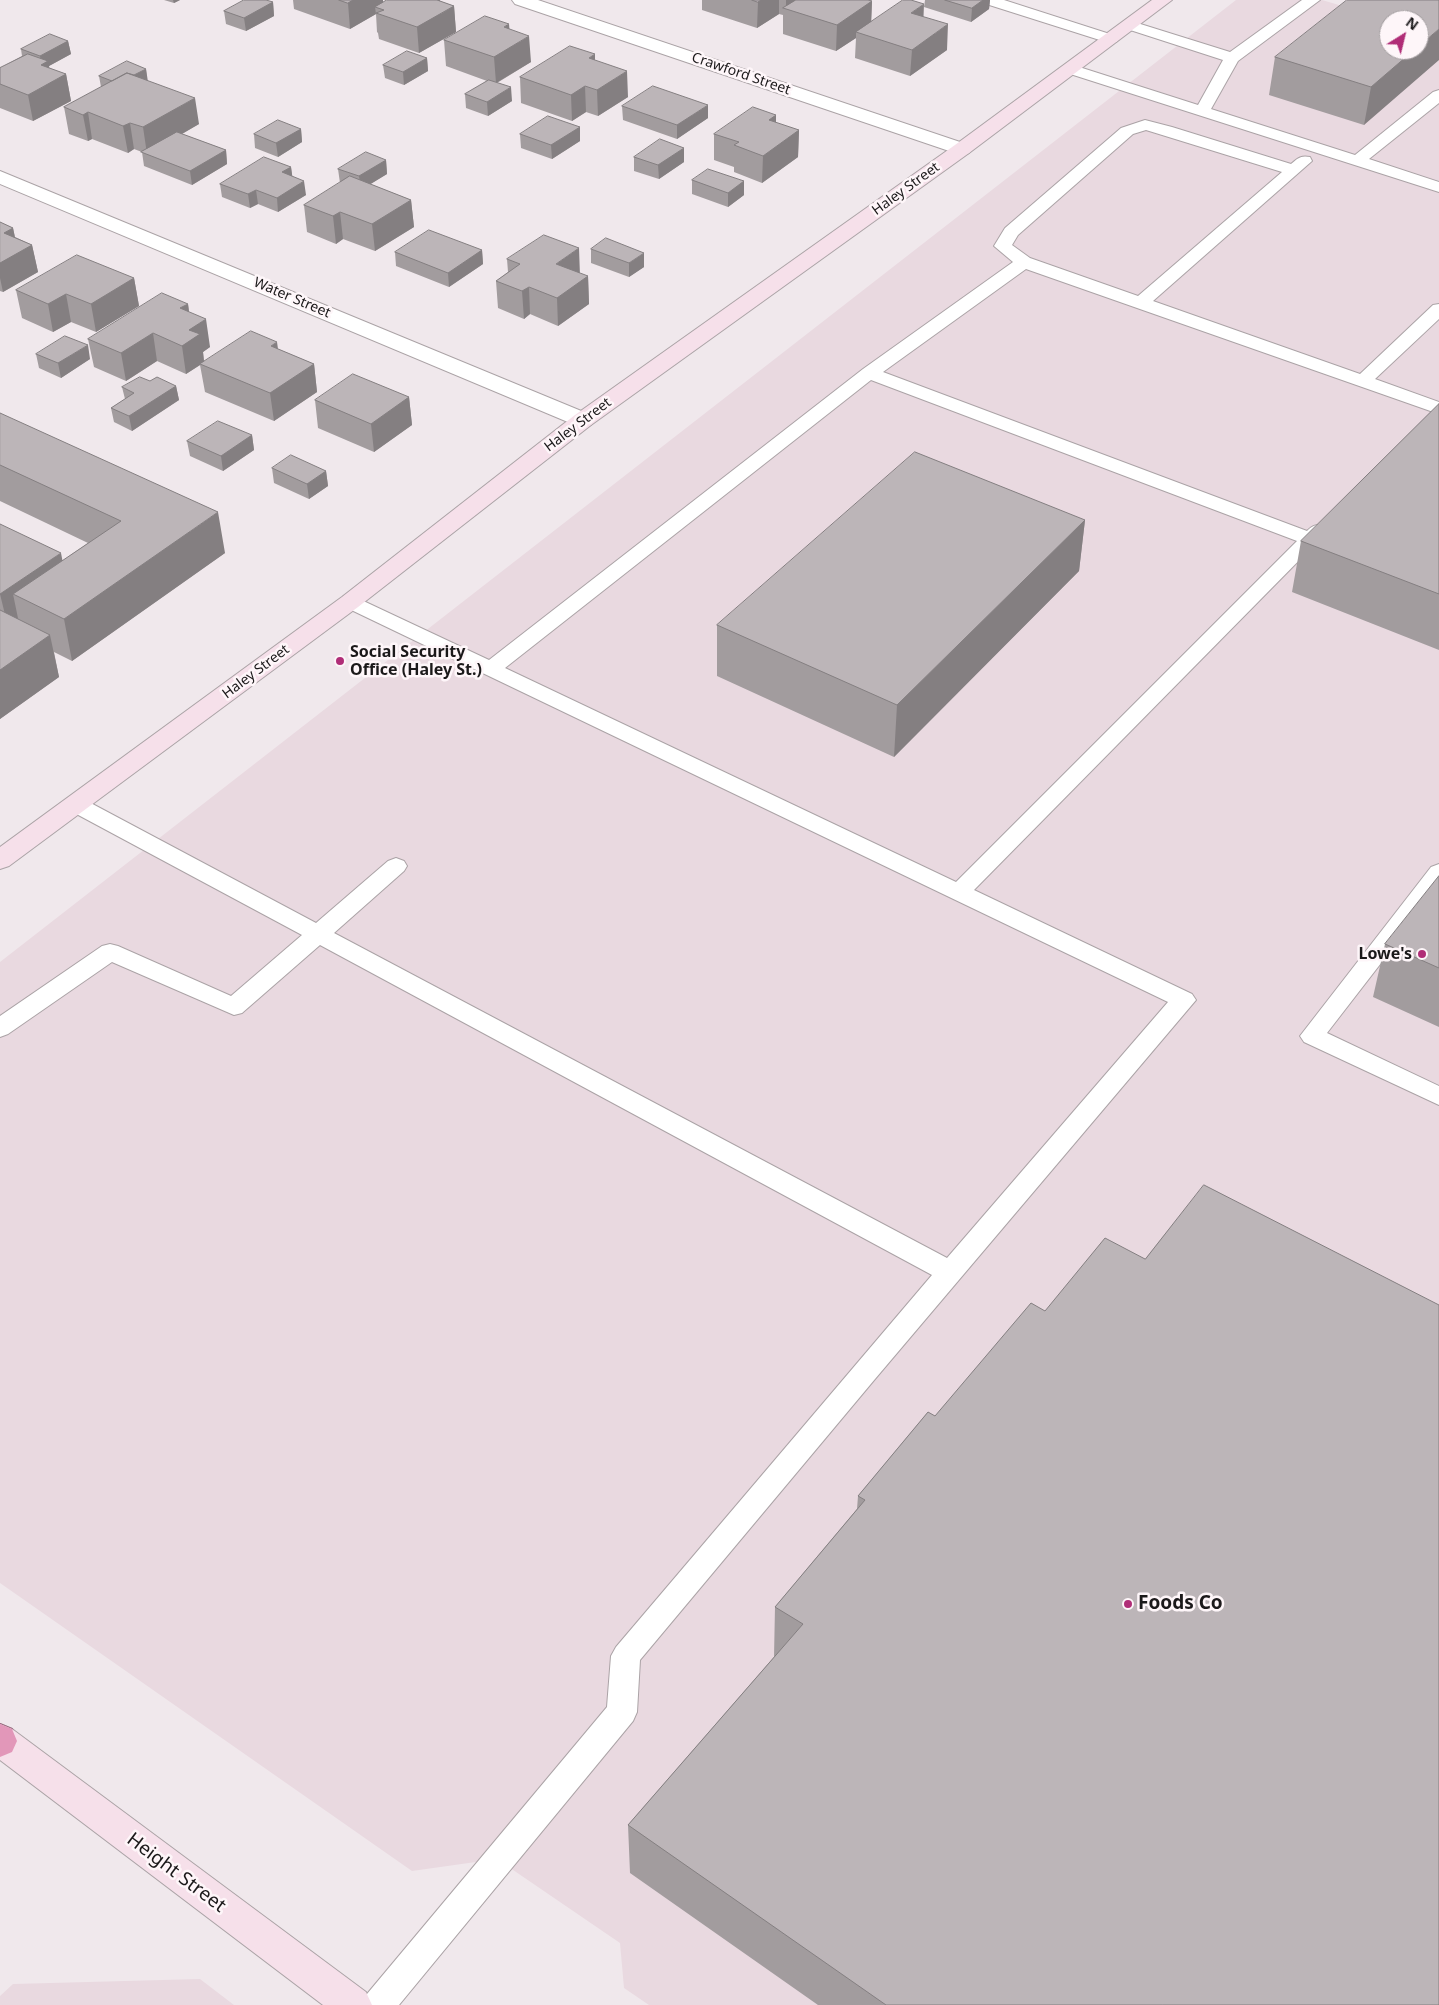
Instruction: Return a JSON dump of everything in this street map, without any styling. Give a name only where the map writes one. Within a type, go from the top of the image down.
[{"type":"main road","name":"Haley Street","points":[[0,860],[350,602],[583,420],[962,149],[1163,0]]},
{"type":"main road","name":"Height Street","points":[[0,1740],[353,2005]]},
{"type":"street","name":"Crawford Street","points":[[521,0],[962,149]]},
{"type":"street","name":"Water Street","points":[[0,177],[583,420]]},
{"type":"lane","points":[[988,0],[1111,38]]},
{"type":"lane","points":[[1202,111],[1232,58],[1312,0]]},
{"type":"lane","points":[[1129,25],[1232,58]]},
{"type":"lane","points":[[1070,69],[1439,188]]},
{"type":"lane","points":[[1357,161],[1439,95]]},
{"type":"lane","points":[[1294,170],[1145,125],[1127,131],[1011,232],[1003,246],[1024,262],[1363,381],[1435,411]]},
{"type":"lane","points":[[1140,302],[1319,149]]},
{"type":"lane","points":[[492,669],[869,373],[1024,262]]},
{"type":"lane","points":[[1363,381],[1439,309]]},
{"type":"lane","points":[[869,373],[1310,539]]},
{"type":"lane","points":[[959,892],[1330,518]]},
{"type":"lane","points":[[350,602],[1184,1000],[950,1272],[626,1656],[622,1712],[378,2005]]},
{"type":"lane","points":[[77,804],[950,1272]]},
{"type":"lane","points":[[0,1028],[110,952],[234,1007],[396,866]]},
{"type":"lane","points":[[1439,872],[1312,1036],[1439,1096]]},
{"type":"shaded area","points":[[1236,0],[1322,0],[1379,17],[1379,60],[1429,60],[1429,42],[1439,35],[1439,2005],[649,2005],[624,1988],[620,1943],[497,1859],[412,1871],[0,1583],[0,962]]},
{"type":"shaded area","points":[[200,1979],[234,2005],[0,2005],[0,1996],[13,1984]]},
{"type":"building","points":[[244,0],[266,0],[273,2],[244,18],[224,11]]},
{"type":"building","points":[[339,0],[353,0],[348,3]]},
{"type":"building","points":[[387,0],[437,0],[454,6],[417,27],[376,13],[384,10],[375,7]]},
{"type":"building","points":[[796,0],[872,1],[837,25],[783,8]]},
{"type":"building","points":[[903,0],[924,4],[911,13],[948,24],[912,50],[856,32]]},
{"type":"building","points":[[945,0],[983,0],[972,8]]},
{"type":"building","points":[[1347,0],[1439,0],[1439,29],[1429,38],[1429,10],[1379,10],[1379,60],[1402,60],[1371,87],[1275,57]]},
{"type":"building","points":[[485,16],[509,24],[504,27],[529,36],[494,57],[444,40]]},
{"type":"building","points":[[50,34],[68,41],[40,56],[21,49]]},
{"type":"building","points":[[570,46],[595,54],[589,58],[627,71],[597,90],[585,86],[571,95],[520,77]]},
{"type":"building","points":[[407,51],[427,58],[403,72],[383,65]]},
{"type":"building","points":[[28,54],[48,61],[41,65],[66,74],[28,95],[0,84],[0,68]]},
{"type":"building","points":[[127,61],[146,69],[134,75],[127,73],[112,81],[99,76]]},
{"type":"building","points":[[127,73],[195,98],[143,127],[130,123],[123,126],[88,112],[83,115],[64,107]]},
{"type":"building","points":[[489,80],[511,87],[487,102],[465,94]]},
{"type":"building","points":[[653,86],[708,105],[677,125],[622,106]]},
{"type":"building","points":[[753,107],[776,115],[769,120],[799,130],[763,156],[734,145],[739,142],[714,134]]},
{"type":"building","points":[[548,116],[580,127],[551,145],[520,134]]},
{"type":"building","points":[[278,120],[301,129],[276,143],[254,134]]},
{"type":"building","points":[[177,132],[226,150],[190,171],[141,152]]},
{"type":"building","points":[[660,139],[684,148],[658,165],[634,157]]},
{"type":"building","points":[[366,152],[386,160],[359,176],[338,169]]},
{"type":"building","points":[[264,157],[291,167],[282,172],[304,181],[277,198],[256,190],[248,194],[220,184]]},
{"type":"building","points":[[708,169],[744,181],[728,193],[692,180]]},
{"type":"building","points":[[350,176],[411,200],[372,224],[340,212],[333,216],[304,205]]},
{"type":"building","points":[[0,222],[13,228],[4,233],[32,245],[0,263]]},
{"type":"building","points":[[429,230],[482,250],[448,273],[395,252]]},
{"type":"building","points":[[544,235],[579,248],[556,264],[588,276],[557,298],[529,287],[522,291],[496,281],[520,264],[507,259]]},
{"type":"building","points":[[606,238],[644,253],[629,263],[591,249]]},
{"type":"building","points":[[77,255],[134,278],[91,304],[66,294],[48,304],[16,290]]},
{"type":"building","points":[[162,293],[188,304],[180,308],[206,319],[189,330],[200,334],[182,346],[153,333],[121,353],[88,339]]},
{"type":"building","points":[[251,331],[277,342],[271,346],[314,364],[270,393],[200,364]]},
{"type":"building","points":[[65,336],[88,345],[58,363],[36,354]]},
{"type":"building","points":[[353,374],[409,397],[371,424],[315,400]]},
{"type":"building","points":[[140,377],[150,381],[157,377],[176,386],[129,416],[111,408],[134,393],[122,387]]},
{"type":"building","points":[[1439,404],[1439,594],[1301,541]]},
{"type":"building","points":[[0,413],[218,512],[64,619],[13,594],[121,521],[0,465]]},
{"type":"building","points":[[218,421],[252,435],[221,456],[187,441]]},
{"type":"building","points":[[915,452],[1085,520],[897,705],[717,625]]},
{"type":"building","points":[[291,455],[326,471],[307,484],[272,468]]},
{"type":"building","points":[[0,524],[61,553],[0,594]]},
{"type":"building","points":[[0,610],[50,635],[0,670]]},
{"type":"building","points":[[1439,876],[1439,968],[1385,944]]},
{"type":"building","name":"Foods Co","points":[[1204,1185],[1439,1305],[1439,2005],[886,2005],[628,1825],[803,1624],[775,1607],[865,1500],[858,1496],[928,1412],[935,1416],[1031,1303],[1045,1311],[1105,1238],[1145,1259]]},
{"type":"place","name":"Social Security Office (Haley St.)","points":[[340,661]]},
{"type":"place","name":"Lowe's","points":[[1422,954]]},
{"type":"place","name":"Foods Co","points":[[1128,1604]]}]
